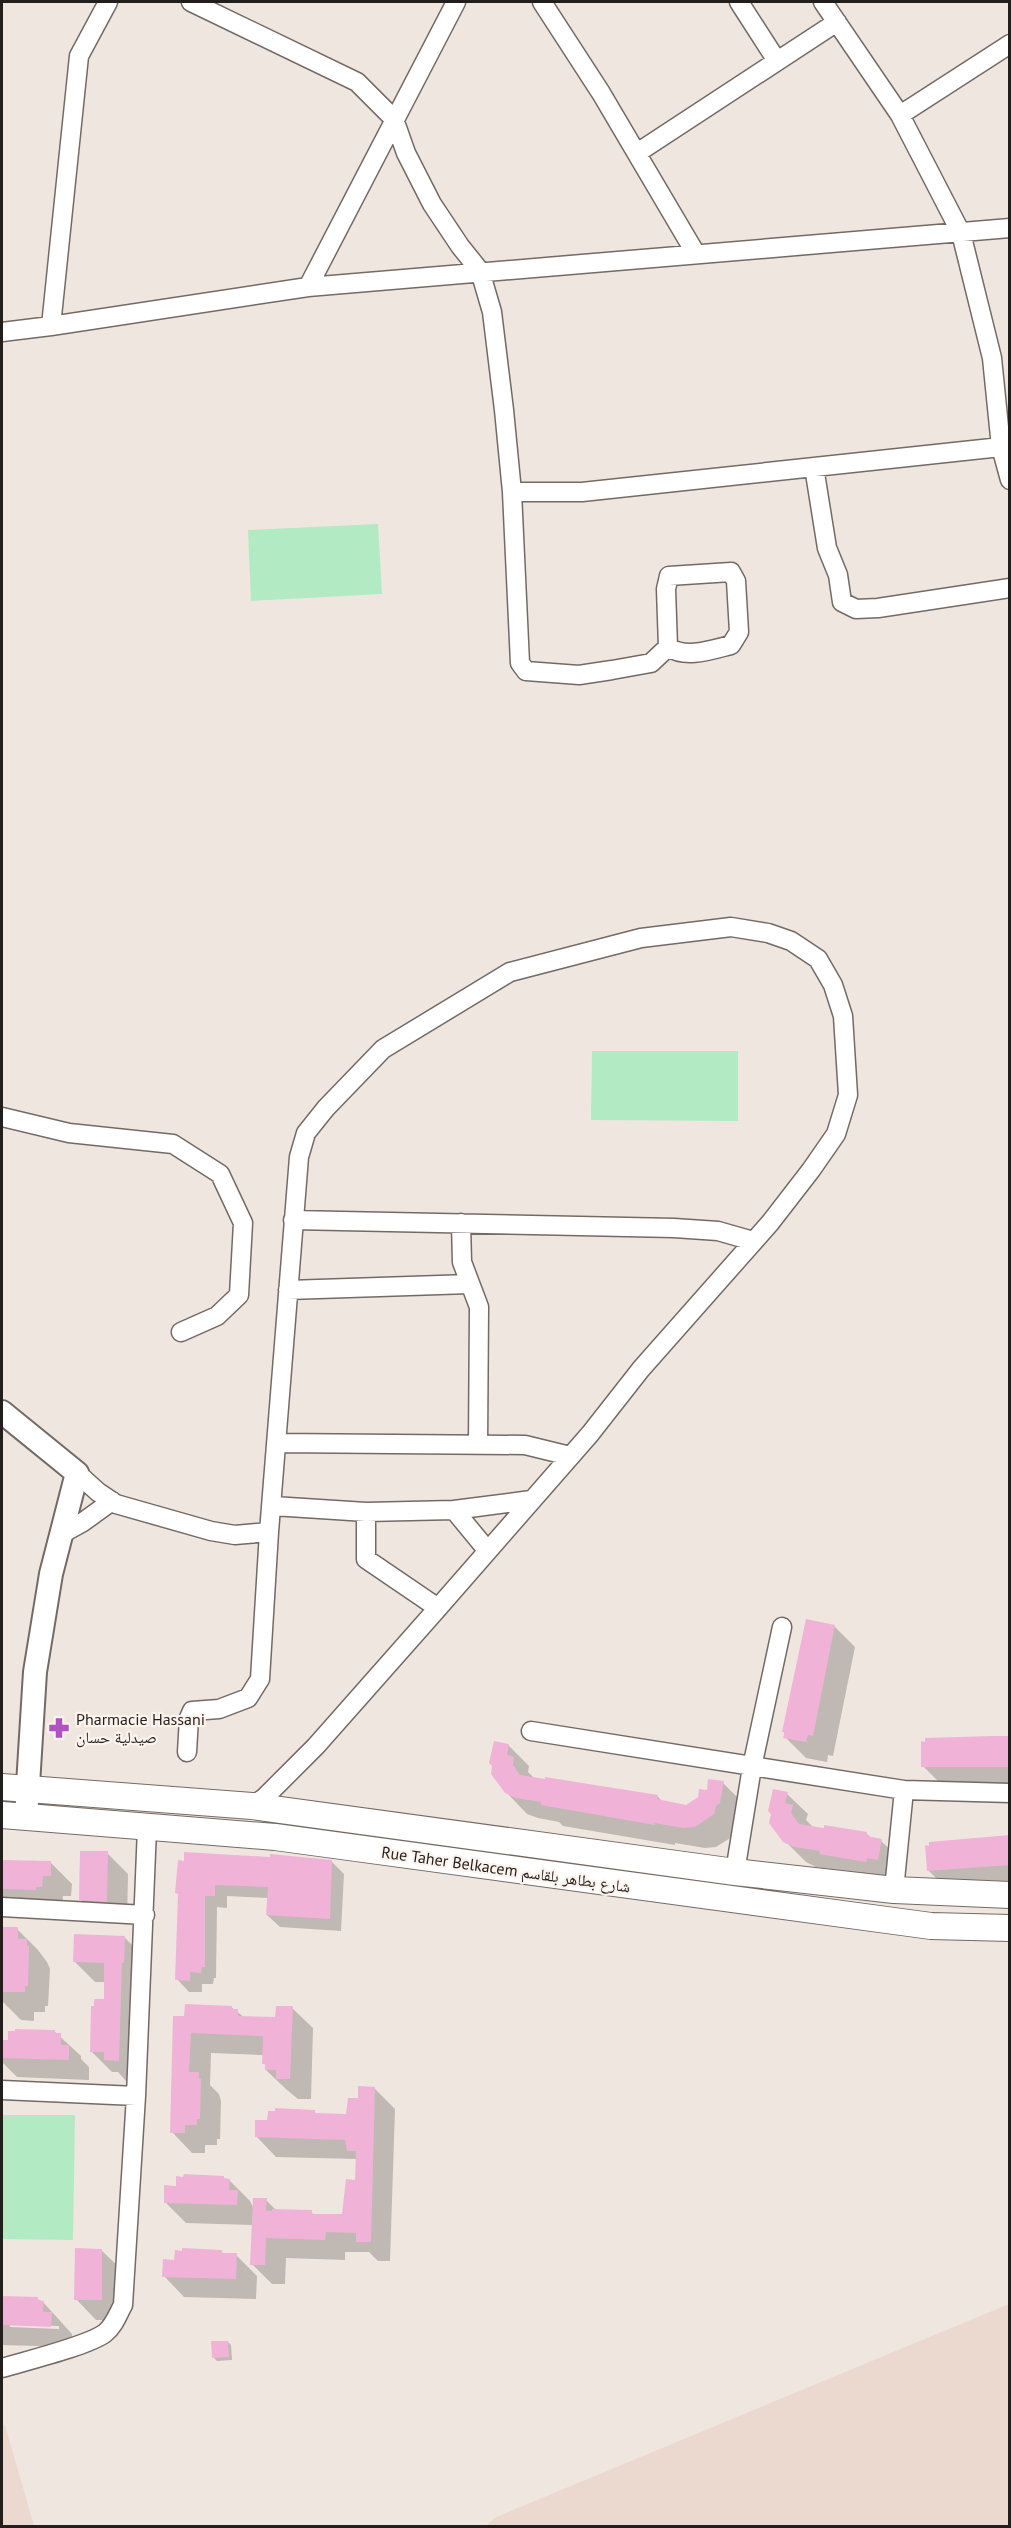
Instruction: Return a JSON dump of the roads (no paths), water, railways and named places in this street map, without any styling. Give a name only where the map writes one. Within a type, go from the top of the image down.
[{"type":"main road","name":"Rue Taher Belkacem شارع بطاهر بلقاسم","points":[[2,1788],[252,1806],[735,1872],[894,1890],[1010,1894]]},
{"type":"main road","name":"Rue Taher Belkacem شارع بطاهر بلقاسم","points":[[14,1816],[275,1837],[931,1926],[1010,1928]]},
{"type":"street","points":[[51,326],[79,56],[108,2]]},
{"type":"street","points":[[192,2],[357,82],[394,119],[406,153],[432,204],[480,271],[492,312],[512,492],[520,663],[526,671],[579,675],[651,663],[668,647],[666,590],[669,576],[730,572],[736,581],[739,632],[731,645],[713,650],[679,654],[668,647]]},
{"type":"street","points":[[308,286],[456,2]]},
{"type":"street","points":[[542,2],[637,153],[696,254]]},
{"type":"street","points":[[739,2],[777,62]]},
{"type":"street","points":[[512,492],[582,492],[814,467],[1006,463],[1001,357],[961,233],[900,115],[823,2]]},
{"type":"street","points":[[637,153],[837,22]]},
{"type":"street","points":[[900,115],[1010,44]]},
{"type":"street","points":[[2,332],[308,286],[730,253],[1010,228]]},
{"type":"street","points":[[814,467],[827,548],[838,575],[843,602],[856,609],[878,608],[1010,588]]},
{"type":"street","points":[[187,1752],[189,1718],[192,1711],[219,1709],[248,1698],[260,1679],[293,1220],[299,1157],[306,1133],[326,1108],[383,1049],[510,972],[641,938],[731,927],[768,933],[791,941],[818,959],[833,985],[843,1016],[847,1054],[848,1095],[836,1134],[811,1170],[753,1241],[438,1608],[316,1746],[264,1798],[252,1806]]},
{"type":"street","points":[[2,1117],[69,1133],[172,1144],[220,1174],[243,1223],[239,1295],[217,1316],[181,1332]]},
{"type":"street","points":[[293,1220],[674,1228],[718,1231],[753,1241]]},
{"type":"street","points":[[460,1223],[462,1262],[479,1307],[478,1444]]},
{"type":"street","points":[[288,1290],[470,1284]]},
{"type":"street","points":[[2,1412],[112,1501],[212,1531],[235,1535],[269,1532]]},
{"type":"street","points":[[278,1443],[525,1445],[570,1456]]},
{"type":"street","points":[[14,1816],[28,1789],[35,1671],[51,1574],[77,1473]]},
{"type":"street","points":[[273,1506],[366,1512],[454,1510],[531,1500]]},
{"type":"street","points":[[63,1533],[112,1501]]},
{"type":"street","points":[[454,1510],[487,1550]]},
{"type":"street","points":[[366,1512],[366,1559],[438,1608]]},
{"type":"street","points":[[735,1872],[752,1767],[782,1627]]},
{"type":"street","points":[[531,1731],[904,1790],[1010,1793]]},
{"type":"street","points":[[894,1890],[904,1790]]},
{"type":"street","points":[[2,2368],[89,2341],[106,2333],[116,2321],[123,2305],[136,2096],[147,1828]]},
{"type":"street","points":[[2,1907],[145,1915]]},
{"type":"street","points":[[2,2090],[136,2096]]},
{"type":"place","name":"Pharmacie Hassani صيدلية حسان","points":[[59,1728]]}]
